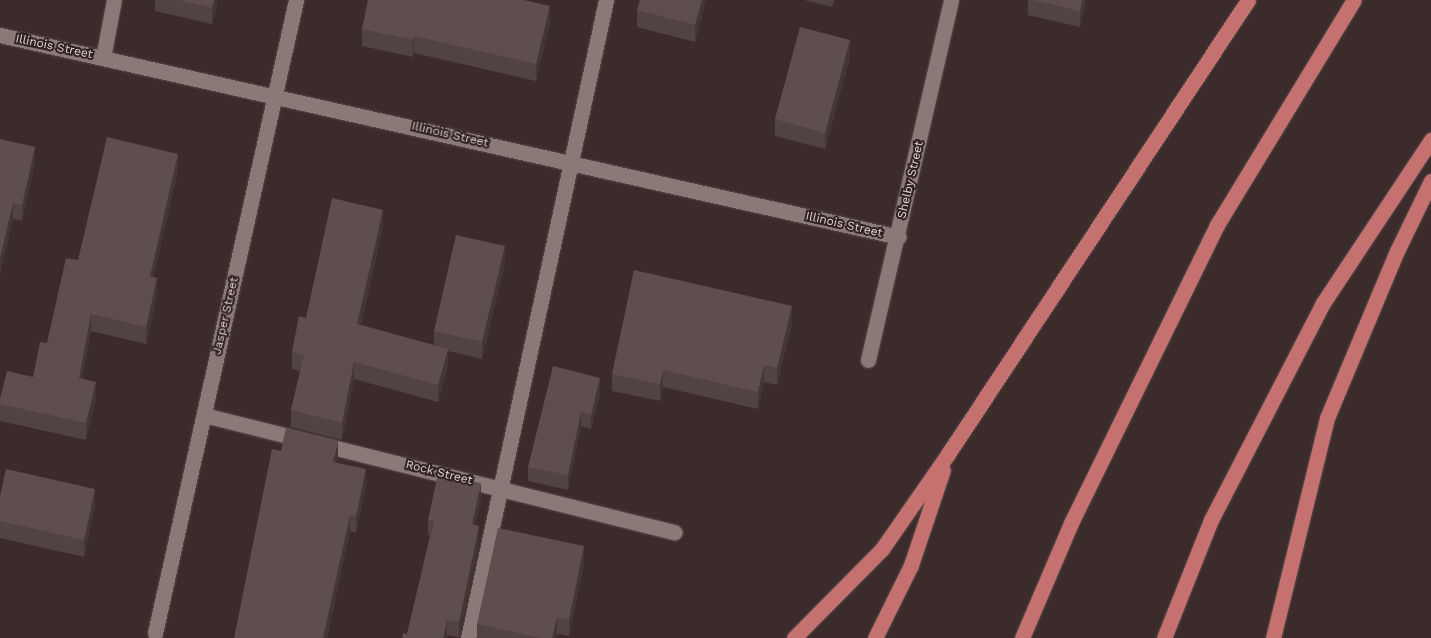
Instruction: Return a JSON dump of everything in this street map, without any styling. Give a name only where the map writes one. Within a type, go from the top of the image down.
[{"type":"highway","points":[[794,638],[882,548],[948,454],[1248,0]]},
{"type":"highway","points":[[1022,638],[1072,524],[1217,225],[1354,0]]},
{"type":"highway","points":[[1164,638],[1211,520],[1323,302],[1431,140]]},
{"type":"highway","points":[[1275,638],[1279,608],[1327,418],[1397,251],[1431,181]]},
{"type":"highway","points":[[875,638],[911,565],[948,454]]},
{"type":"street","points":[[103,58],[114,0]]},
{"type":"street","name":"Jasper Street","points":[[155,633],[296,0]]},
{"type":"street","points":[[468,638],[606,0]]},
{"type":"street","name":"Shelby Street","points":[[868,360],[899,237],[951,0]]},
{"type":"street","name":"Illinois Street","points":[[0,35],[276,95],[899,237]]},
{"type":"street","name":"Rock Street","points":[[204,414],[675,532]]},
{"type":"building","points":[[179,0],[214,0],[212,8]]},
{"type":"building","points":[[368,0],[524,0],[550,6],[536,64],[414,36],[413,40],[362,29]]},
{"type":"building","points":[[640,0],[702,0],[695,25],[637,10]]},
{"type":"building","points":[[1033,0],[1082,0],[1080,11]]},
{"type":"building","points":[[800,27],[850,40],[825,133],[775,119]]},
{"type":"building","points":[[107,137],[178,154],[150,276],[157,278],[146,327],[91,314],[79,378],[96,382],[86,423],[0,404],[7,371],[33,377],[40,342],[47,343],[66,258],[78,260]]},
{"type":"building","points":[[0,139],[35,147],[22,205],[13,203],[0,258]]},
{"type":"building","points":[[332,198],[383,210],[357,324],[448,349],[438,385],[354,362],[342,423],[291,410],[304,355],[292,352],[299,316],[306,318]]},
{"type":"building","points":[[456,235],[505,246],[482,342],[434,331]]},
{"type":"building","points":[[634,270],[792,306],[777,368],[764,365],[758,392],[663,370],[660,384],[612,374]]},
{"type":"building","points":[[553,366],[600,378],[591,415],[581,412],[568,475],[528,467]]},
{"type":"building","points":[[286,428],[338,441],[333,462],[366,469],[356,516],[350,515],[323,638],[234,638],[272,449],[281,451]]},
{"type":"building","points":[[6,469],[95,489],[84,540],[0,521],[0,496]]},
{"type":"building","points":[[438,474],[481,483],[472,524],[479,526],[459,622],[447,620],[443,638],[402,638],[403,633],[407,634],[434,521],[428,520]]},
{"type":"building","points":[[498,528],[584,546],[569,619],[557,617],[552,638],[541,638],[477,624]]}]
